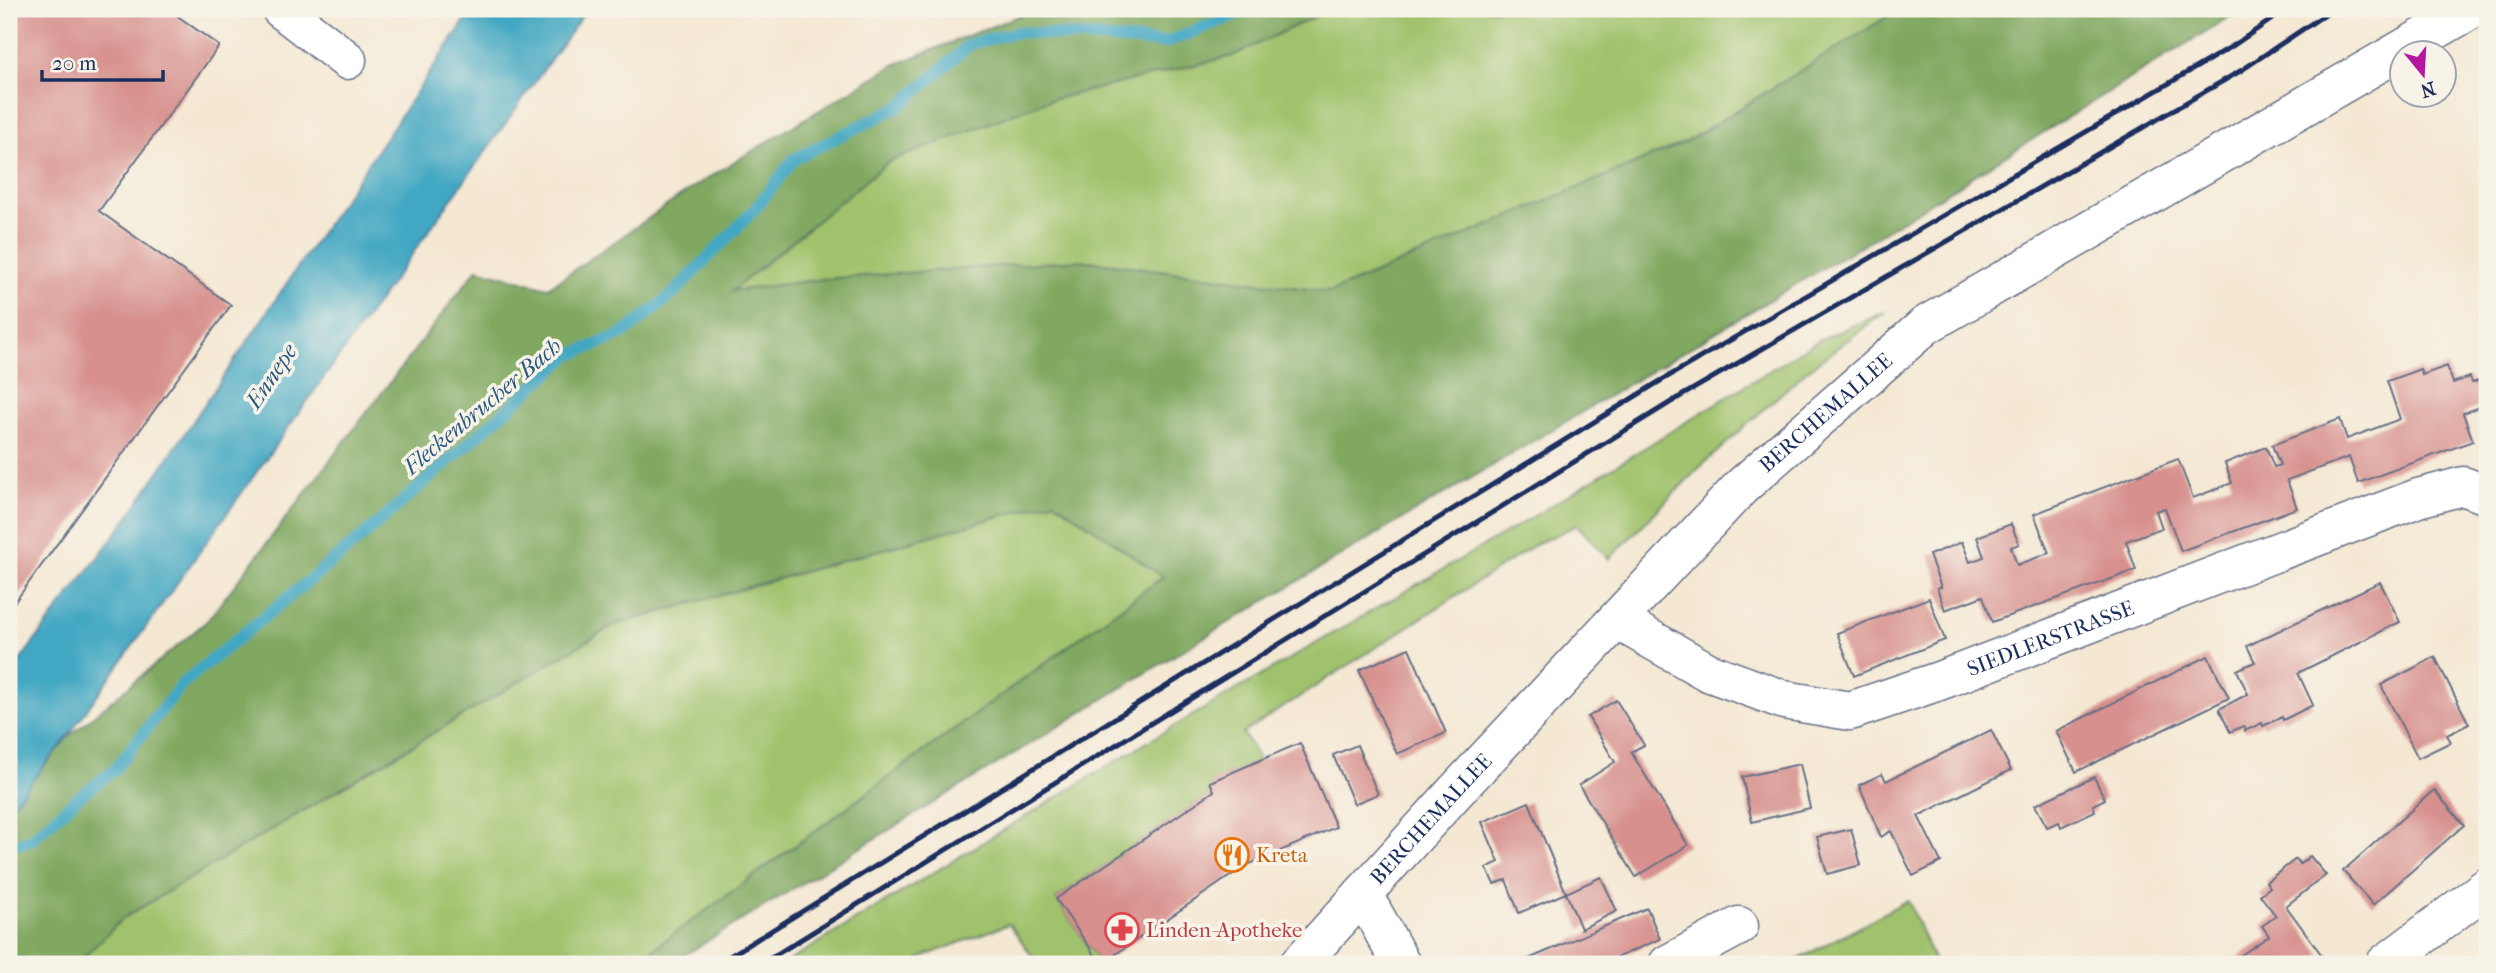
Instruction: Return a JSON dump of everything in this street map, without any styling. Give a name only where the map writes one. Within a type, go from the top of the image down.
[{"type":"street","points":[[281,9],[347,60]]},
{"type":"street","name":"BERCHEMALLEE","points":[[1299,964],[1741,487],[1926,325],[2472,9]]},
{"type":"street","name":"SIEDLERSTRASSE","points":[[1617,620],[1708,673],[1784,700],[1850,711],[1939,681],[2418,498],[2463,486],[2487,495]]},
{"type":"street","points":[[2385,964],[2487,887]]},
{"type":"street","points":[[1363,894],[1401,964]]},
{"type":"street","points":[[1668,964],[1739,926]]},
{"type":"green space","points":[[1036,9],[1331,9],[1232,56],[1046,101],[888,162],[732,291],[823,279],[1080,260],[1331,292],[1686,142],[1900,9],[2242,9],[1877,236],[1208,635],[670,964],[633,964],[1163,577],[1054,501],[614,625],[122,919],[77,964],[9,964],[9,809],[66,739],[207,621],[477,269],[548,288],[698,184],[894,65]]},
{"type":"green space","points":[[1331,9],[1900,9],[1686,142],[1331,292],[1080,260],[731,291],[888,162],[1046,101],[1232,55]]},
{"type":"green space","points":[[1885,312],[1805,372],[1698,469],[1609,559],[1577,525],[1538,543],[1243,733],[1260,761],[1211,782],[1214,791],[1056,899],[1101,964],[1038,964],[1009,924],[927,955],[911,964],[784,964],[1154,738],[1526,521],[1819,340]]},
{"type":"green space","points":[[1054,501],[1163,577],[633,964],[77,964],[122,919],[614,625]]},
{"type":"green space","points":[[1908,900],[1935,964],[1790,964]]},
{"type":"water","name":"Ennepe","points":[[473,9],[587,9],[66,739],[9,809],[9,675],[126,520]]},
{"type":"building","points":[[9,9],[168,9],[219,46],[99,211],[231,305],[9,610]]},
{"type":"building","points":[[2447,366],[2453,383],[2470,377],[2472,383],[2487,378],[2487,404],[2463,413],[2473,441],[2358,483],[2349,457],[2287,480],[2297,508],[2181,551],[2165,508],[2156,511],[2162,528],[2126,541],[2136,570],[1992,622],[1983,596],[1945,610],[1937,588],[1941,587],[1929,555],[1962,542],[1970,562],[1984,557],[1977,537],[2011,524],[2019,544],[2011,547],[2017,565],[2049,553],[2034,514],[2178,459],[2193,498],[2232,483],[2225,463],[2266,447],[2274,467],[2280,465],[2272,445],[2340,419],[2347,439],[2400,419],[2387,381],[2420,369],[2422,375]]},
{"type":"building","points":[[2380,582],[2400,622],[2298,673],[2313,705],[2283,720],[2282,717],[2263,726],[2262,723],[2245,731],[2243,726],[2230,732],[2219,709],[2248,694],[2237,670],[2255,662],[2247,646]]},
{"type":"building","points":[[1929,598],[1945,640],[1854,676],[1837,633]]},
{"type":"building","points":[[1409,648],[1446,733],[1397,754],[1359,670]]},
{"type":"building","points":[[2208,656],[2229,698],[2076,772],[2056,731]]},
{"type":"building","points":[[2435,657],[2469,724],[2447,735],[2451,742],[2418,758],[2381,685]]},
{"type":"building","points":[[1616,700],[1644,745],[1631,752],[1688,845],[1636,877],[1579,785],[1615,762],[1588,717]]},
{"type":"building","points":[[1991,730],[2011,770],[1918,816],[1941,862],[1913,876],[1891,831],[1881,837],[1859,785],[1882,774],[1886,781]]},
{"type":"building","points":[[1300,743],[1336,827],[1245,866],[1101,964],[1056,899],[1214,791],[1210,782]]},
{"type":"building","points":[[1357,745],[1378,794],[1354,804],[1333,755]]},
{"type":"building","points":[[1800,764],[1810,808],[1752,822],[1742,777]]},
{"type":"building","points":[[2094,777],[2105,799],[2093,805],[2095,811],[2061,827],[2059,822],[2047,827],[2035,805]]},
{"type":"building","points":[[2434,790],[2464,825],[2373,905],[2343,871]]},
{"type":"building","points":[[1529,802],[1566,893],[1519,913],[1506,880],[1494,884],[1486,868],[1499,862],[1482,822]]},
{"type":"building","points":[[1851,829],[1861,865],[1827,874],[1817,837]]},
{"type":"building","points":[[2310,856],[2326,875],[2286,906],[2321,954],[2307,964],[2228,964],[2269,936],[2262,926],[2276,916],[2260,895],[2270,887],[2266,882],[2296,859],[2300,864]]},
{"type":"building","points":[[1601,877],[1617,911],[1581,929],[1566,893]]},
{"type":"building","points":[[1647,908],[1660,939],[1602,964],[1517,964]]},
{"type":"waterway","name":"Fleckenbrucher Bach","points":[[9,847],[32,839],[77,798],[114,770],[183,683],[360,539],[568,356],[623,334],[672,295],[755,209],[794,159],[900,106],[970,44],[1017,32],[1165,43],[1250,9]]},
{"type":"railway","points":[[717,964],[1657,383],[2231,47],[2287,9]]},
{"type":"railway","points":[[761,964],[1676,399],[2242,70],[2333,9]]},
{"type":"place","name":"Kreta","points":[[1232,855]]},
{"type":"place","name":"Linden-Apotheke","points":[[1122,930]]}]
